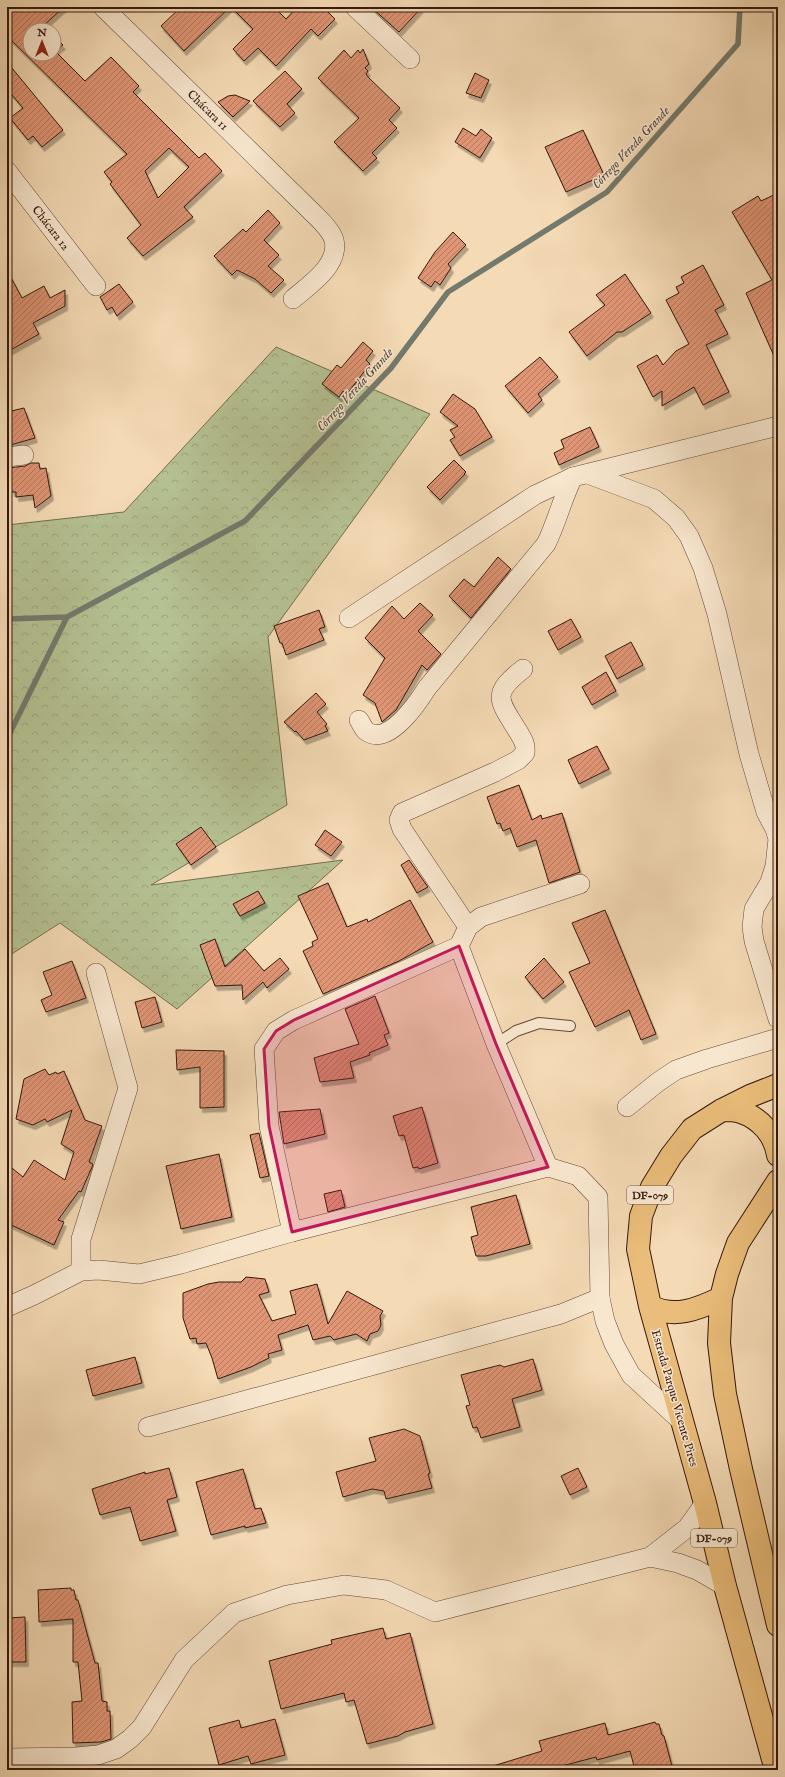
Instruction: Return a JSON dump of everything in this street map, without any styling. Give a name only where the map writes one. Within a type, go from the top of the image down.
[{"type":"main road","name":"Estrada Parque Vicente Pires","points":[[776,1770],[725,1586],[705,1503],[650,1306],[638,1249],[641,1216],[652,1187],[671,1156],[692,1129],[722,1110],[750,1096],[778,1085]]},
{"type":"main road","points":[[722,1110],[740,1112],[756,1119],[769,1132],[777,1148],[778,1155]]},
{"type":"main road","name":"DF-079","points":[[777,1179],[738,1243],[727,1274],[721,1298],[719,1343],[725,1394],[775,1600],[778,1625]]},
{"type":"main road","points":[[650,1306],[657,1310],[678,1313],[697,1310],[721,1298]]},
{"type":"street","name":"Chácara 11","points":[[103,7],[327,228],[334,240],[332,260],[320,276],[293,299]]},
{"type":"street","points":[[355,7],[410,59]]},
{"type":"street","name":"Chácara 12","points":[[7,171],[96,286]]},
{"type":"street","points":[[349,618],[535,495],[580,475],[778,426]]},
{"type":"street","points":[[359,720],[365,730],[374,735],[388,732],[412,711],[427,688],[546,544],[554,528],[564,495],[580,475]]},
{"type":"street","points":[[580,475],[654,499],[676,518],[689,536],[703,568],[719,622],[749,754],[766,812],[775,829],[778,839],[775,866],[770,882],[754,909],[752,927],[754,941],[778,1019]]},
{"type":"street","points":[[468,927],[402,829],[399,820],[402,813],[495,772],[518,760],[525,753],[526,744],[501,701],[502,690],[508,681],[523,669]]},
{"type":"street","points":[[292,1232],[269,1126],[264,1049],[276,1031],[294,1020],[459,946],[468,927],[481,917],[580,884]]},
{"type":"street","points":[[459,946],[496,1044],[548,1167]]},
{"type":"street","points":[[81,1271],[81,1239],[128,1088],[96,974]]},
{"type":"street","points":[[628,1107],[658,1082],[676,1070],[726,1053],[778,1038]]},
{"type":"street","points":[[7,1306],[34,1295],[81,1271],[99,1270],[139,1274],[180,1264],[292,1232],[548,1167],[578,1176],[598,1197],[600,1298],[604,1322],[631,1375],[681,1421]]},
{"type":"street","points":[[148,1428],[561,1314],[600,1298]]},
{"type":"street","points":[[7,1758],[76,1757],[98,1755],[116,1749],[130,1740],[142,1727],[184,1660],[234,1613],[287,1595],[344,1585],[386,1590],[435,1612],[650,1557],[687,1528],[705,1503]]},
{"type":"street","points":[[650,1557],[678,1563],[697,1570],[725,1586]]},
{"type":"lane","points":[[496,1044],[516,1031],[539,1023],[570,1026]]},
{"type":"highlighted area","points":[[459,946],[496,1044],[548,1167],[292,1232],[269,1126],[264,1049],[276,1031],[294,1020]]},
{"type":"green space","points":[[276,347],[430,414],[268,637],[287,805],[151,885],[343,860],[177,1009],[60,923],[7,957],[7,525],[124,512]]},
{"type":"building","points":[[7,7],[64,7],[47,22],[22,22],[22,51],[7,36]]},
{"type":"building","points":[[181,7],[230,7],[184,51],[161,26]]},
{"type":"building","points":[[231,7],[274,7],[286,19],[297,7],[323,7],[335,19],[318,36],[311,29],[276,66],[258,48],[244,61],[233,49],[253,29]]},
{"type":"building","points":[[371,7],[422,7],[399,32]]},
{"type":"building","points":[[363,49],[369,64],[365,68],[368,71],[366,74],[400,108],[389,120],[397,128],[372,153],[377,158],[363,171],[334,142],[359,118],[318,78],[344,50],[351,58],[358,50],[360,53]]},
{"type":"building","points":[[111,57],[139,86],[133,92],[199,158],[205,153],[222,171],[184,207],[193,217],[143,256],[127,238],[141,225],[110,184],[112,182],[104,172],[127,154],[33,62],[62,62],[62,58],[85,81]],"holes":[[[169,148],[189,167],[158,198],[145,171]]]},
{"type":"building","points":[[7,62],[63,130],[42,147],[33,136],[28,140],[10,118],[23,108],[7,89]]},
{"type":"building","points":[[285,71],[302,89],[287,104],[295,113],[280,127],[253,101]]},
{"type":"building","points":[[475,73],[489,80],[481,98],[466,93]]},
{"type":"building","points":[[235,95],[250,101],[233,117],[218,102],[228,96]]},
{"type":"building","points":[[463,128],[476,136],[481,129],[492,138],[480,158],[455,142]]},
{"type":"building","points":[[583,130],[604,175],[566,192],[545,147]]},
{"type":"building","points":[[778,193],[778,217],[774,219],[778,231],[778,365],[746,293],[772,280],[732,212],[758,196],[761,201]]},
{"type":"building","points":[[268,210],[280,223],[264,240],[279,255],[268,266],[284,280],[271,293],[255,279],[237,270],[232,275],[214,256],[243,229],[246,232]]},
{"type":"building","points":[[453,232],[466,245],[448,264],[451,268],[440,285],[435,281],[431,287],[418,278],[435,252]]},
{"type":"building","points":[[703,265],[724,305],[715,310],[728,334],[706,345],[729,392],[703,405],[694,387],[662,406],[662,391],[653,397],[637,366],[657,355],[663,365],[676,351],[689,344],[666,300],[679,293],[676,287],[684,283],[681,277]]},
{"type":"building","points":[[7,270],[22,298],[44,286],[50,298],[65,290],[65,306],[33,323],[39,334],[7,352]]},
{"type":"building","points":[[625,274],[651,313],[622,332],[617,332],[587,356],[569,332],[605,305],[596,295]]},
{"type":"building","points":[[119,284],[133,302],[117,316],[112,307],[107,310],[100,297]]},
{"type":"building","points":[[363,342],[373,351],[366,360],[370,364],[347,394],[343,391],[339,397],[322,384],[337,365],[341,368]]},
{"type":"building","points":[[540,357],[558,377],[538,394],[542,400],[528,413],[505,386]]},
{"type":"building","points":[[453,394],[475,409],[492,437],[460,456],[450,440],[455,437],[450,430],[458,426],[440,412]]},
{"type":"building","points":[[24,408],[35,438],[7,446],[7,412]]},
{"type":"building","points":[[590,427],[599,447],[559,465],[554,453],[564,448],[561,440]]},
{"type":"building","points":[[454,460],[466,472],[440,500],[427,487]]},
{"type":"building","points":[[31,463],[39,463],[40,469],[46,468],[51,496],[35,508],[33,495],[16,497],[16,492],[12,492],[8,468],[25,466]]},
{"type":"building","points":[[498,557],[511,569],[471,618],[449,596],[464,579],[474,587]]},
{"type":"building","points":[[420,603],[433,615],[418,631],[441,654],[427,670],[422,665],[396,710],[382,722],[375,703],[363,695],[385,658],[365,638],[392,606],[404,619]]},
{"type":"building","points":[[319,610],[325,627],[319,629],[324,640],[286,655],[274,626]]},
{"type":"building","points":[[571,619],[581,637],[558,650],[548,631]]},
{"type":"building","points":[[631,642],[643,665],[617,679],[605,656]]},
{"type":"building","points":[[606,672],[616,691],[592,705],[582,687]]},
{"type":"building","points":[[316,693],[326,704],[317,712],[327,724],[325,726],[328,731],[304,740],[296,731],[295,732],[284,722]]},
{"type":"building","points":[[597,746],[609,769],[579,784],[568,760]]},
{"type":"building","points":[[519,785],[532,820],[541,815],[542,819],[562,813],[580,872],[549,883],[536,840],[517,847],[510,828],[503,831],[500,823],[497,824],[487,797]]},
{"type":"building","points":[[201,827],[216,847],[191,865],[176,844]]},
{"type":"building","points":[[325,830],[342,842],[331,856],[315,845]]},
{"type":"building","points":[[409,860],[428,887],[417,893],[401,865]]},
{"type":"building","points":[[328,883],[347,927],[367,919],[368,922],[410,900],[433,942],[399,961],[323,994],[303,951],[313,946],[312,942],[318,939],[298,896]]},
{"type":"building","points":[[258,891],[265,903],[240,916],[233,904]]},
{"type":"building","points":[[605,910],[656,1034],[641,1040],[629,1010],[595,1027],[569,972],[590,963],[572,923]]},
{"type":"building","points":[[215,939],[225,967],[245,949],[264,971],[280,958],[289,969],[267,988],[263,982],[243,1000],[242,985],[215,986],[200,945]]},
{"type":"building","points":[[544,958],[564,982],[543,999],[525,977]]},
{"type":"building","points":[[72,961],[86,998],[46,1012],[41,1000],[52,995],[43,972]]},
{"type":"building","points":[[375,996],[389,1033],[384,1035],[388,1045],[369,1053],[370,1055],[350,1062],[354,1078],[320,1082],[314,1058],[359,1044],[345,1009]]},
{"type":"building","points":[[155,997],[162,1022],[142,1028],[135,1002]]},
{"type":"building","points":[[176,1050],[224,1051],[224,1107],[200,1108],[200,1067],[177,1070]]},
{"type":"building","points":[[45,1069],[49,1075],[64,1071],[85,1120],[102,1126],[89,1162],[93,1164],[92,1167],[81,1192],[79,1191],[58,1220],[64,1222],[54,1245],[7,1223],[7,1164],[23,1177],[34,1160],[65,1180],[74,1152],[61,1144],[72,1110],[47,1122],[45,1119],[33,1125],[16,1119],[24,1079]]},
{"type":"building","points":[[422,1107],[438,1163],[419,1169],[418,1167],[413,1168],[404,1135],[399,1136],[393,1116]]},
{"type":"building","points":[[320,1109],[325,1134],[284,1144],[279,1112]]},
{"type":"building","points":[[259,1133],[269,1176],[260,1178],[250,1135]]},
{"type":"building","points":[[219,1154],[232,1217],[181,1229],[166,1166]]},
{"type":"building","points":[[341,1190],[345,1207],[328,1212],[324,1194]]},
{"type":"building","points":[[516,1195],[530,1244],[486,1256],[476,1256],[471,1237],[478,1235],[471,1207]]},
{"type":"building","points":[[246,1277],[265,1279],[269,1292],[259,1295],[272,1321],[296,1314],[290,1291],[317,1284],[328,1324],[347,1291],[383,1311],[380,1316],[381,1325],[378,1331],[370,1334],[367,1341],[356,1334],[334,1340],[330,1336],[313,1340],[308,1325],[278,1335],[282,1350],[268,1354],[269,1358],[251,1367],[218,1379],[206,1343],[197,1344],[196,1338],[190,1339],[183,1318],[183,1293],[208,1284],[219,1282],[241,1282]]},
{"type":"building","points":[[135,1357],[142,1383],[93,1396],[86,1370]]},
{"type":"building","points":[[533,1359],[542,1390],[512,1399],[520,1427],[481,1438],[477,1427],[473,1428],[466,1406],[470,1405],[461,1375],[500,1365],[504,1367]]},
{"type":"building","points":[[404,1429],[420,1436],[430,1473],[428,1474],[432,1488],[386,1499],[384,1491],[372,1489],[343,1497],[336,1472],[376,1461],[369,1438]]},
{"type":"building","points":[[169,1468],[177,1497],[167,1500],[176,1531],[140,1541],[130,1507],[100,1515],[92,1489],[145,1472],[145,1474]]},
{"type":"building","points":[[578,1468],[587,1487],[570,1495],[561,1476]]},
{"type":"building","points":[[243,1469],[255,1509],[261,1508],[266,1523],[245,1528],[245,1526],[211,1535],[196,1482]]},
{"type":"building","points":[[71,1588],[71,1590],[74,1590],[76,1600],[78,1600],[95,1663],[98,1663],[102,1701],[107,1702],[107,1711],[110,1711],[111,1739],[101,1742],[73,1743],[72,1702],[82,1701],[78,1662],[73,1662],[73,1619],[39,1622],[38,1590]]},
{"type":"building","points":[[25,1617],[26,1662],[7,1662],[7,1618]]},
{"type":"building","points":[[383,1628],[386,1639],[410,1633],[433,1724],[405,1732],[398,1736],[367,1744],[354,1700],[346,1702],[344,1693],[281,1709],[269,1661],[332,1644],[331,1640]]},
{"type":"building","points":[[275,1719],[285,1755],[251,1764],[248,1756],[219,1765],[209,1728],[239,1720],[241,1728]]},
{"type":"building","points":[[655,1722],[656,1724],[659,1724],[662,1735],[664,1736],[673,1770],[635,1770],[630,1751],[597,1760],[596,1757],[562,1766],[563,1770],[493,1770],[493,1766],[542,1751],[539,1741],[605,1723],[608,1735]]},
{"type":"waterway","name":"Córrego Vereda Grande","points":[[7,739],[67,617],[245,521],[391,368],[448,292],[607,192],[738,44],[740,7]]},
{"type":"waterway","points":[[7,619],[67,617]]}]
